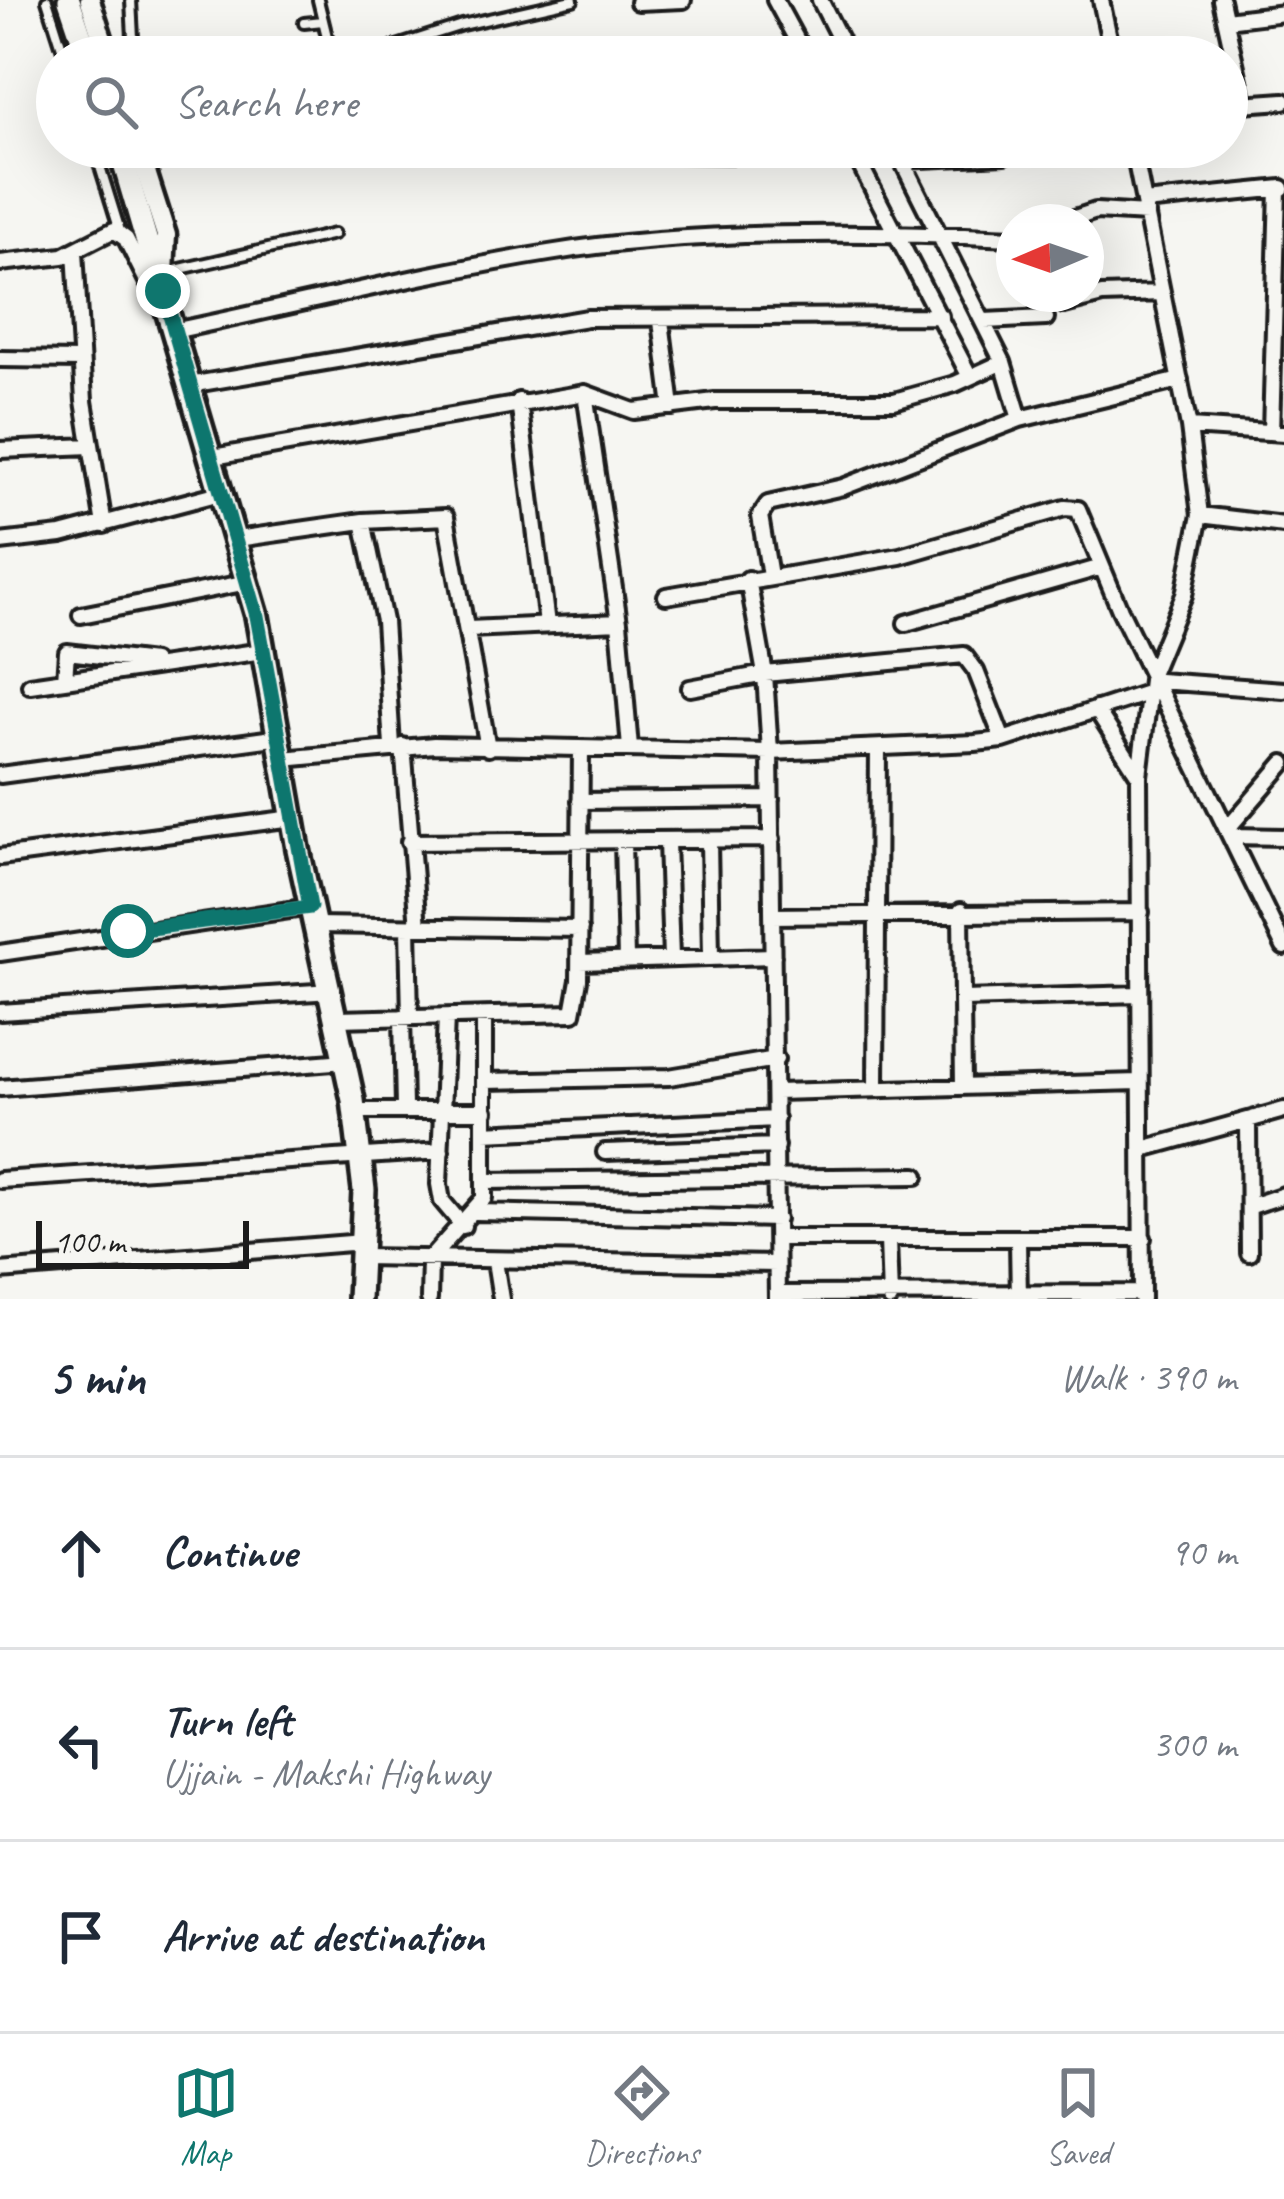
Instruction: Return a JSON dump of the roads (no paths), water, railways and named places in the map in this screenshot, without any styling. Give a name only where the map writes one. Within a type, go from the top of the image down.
[{"type":"main road","points":[[69,0],[81,36]]},
{"type":"main road","points":[[125,168],[164,282],[224,492],[263,651],[292,818],[355,1111],[362,1250],[359,1299]]},
{"type":"street","points":[[90,0],[101,36]]},
{"type":"street","points":[[638,2],[683,0]]},
{"type":"street","points":[[775,0],[795,36]]},
{"type":"street","points":[[820,0],[838,36]]},
{"type":"street","points":[[1101,0],[1109,36]]},
{"type":"street","points":[[1221,0],[1229,36]]},
{"type":"street","points":[[1226,20],[1284,13]]},
{"type":"street","points":[[1248,103],[1284,101]]},
{"type":"street","points":[[144,168],[166,235],[164,282]]},
{"type":"street","points":[[863,168],[970,377]]},
{"type":"street","points":[[906,168],[1003,362],[1020,419]]},
{"type":"street","points":[[748,579],[765,674],[770,752],[777,1297],[1142,1296],[1139,776],[1147,693],[1184,595],[1200,515],[1189,427],[1136,168]]},
{"type":"street","points":[[1104,211],[1281,188],[1278,433],[1189,427]]},
{"type":"street","points":[[0,263],[75,251],[106,231],[120,232],[148,289],[172,323],[618,244],[901,235],[996,238]]},
{"type":"street","points":[[75,251],[81,360],[104,525]]},
{"type":"street","points":[[1104,296],[1162,293]]},
{"type":"street","points":[[190,385],[587,319],[940,316]]},
{"type":"street","points":[[984,321],[1046,317]]},
{"type":"street","points":[[661,321],[672,407]]},
{"type":"street","points":[[0,359],[81,360]]},
{"type":"street","points":[[213,457],[585,393],[634,411],[715,401],[894,401],[1003,362]]},
{"type":"street","points":[[770,576],[760,516],[768,504],[843,487],[1020,419],[1180,380]]},
{"type":"street","points":[[585,393],[619,622],[630,748]]},
{"type":"street","points":[[519,401],[547,624]]},
{"type":"street","points":[[0,450],[91,446]]},
{"type":"street","points":[[0,542],[104,525],[224,492]]},
{"type":"street","points":[[666,596],[900,556],[1073,507],[1082,512],[1102,567],[1284,947]]},
{"type":"street","points":[[1200,515],[1284,524]]},
{"type":"street","points":[[237,539],[363,521],[446,517],[488,748]]},
{"type":"street","points":[[363,521],[384,622],[409,842],[413,927],[404,1107]]},
{"type":"street","points":[[906,623],[1102,567]]},
{"type":"street","points":[[81,615],[248,582]]},
{"type":"street","points":[[469,629],[619,622]]},
{"type":"street","points":[[30,685],[263,651]]},
{"type":"street","points":[[65,680],[67,652],[170,664]]},
{"type":"street","points":[[690,688],[765,674],[964,655],[976,670],[1003,740]]},
{"type":"street","points":[[1156,676],[1284,690]]},
{"type":"street","points":[[0,775],[282,748],[770,752],[1003,740],[1147,693]]},
{"type":"street","points":[[1096,710],[1139,776]]},
{"type":"street","points":[[338,1019],[573,1013],[580,962],[580,748]]},
{"type":"street","points":[[876,1088],[878,748]]},
{"type":"street","points":[[1231,832],[1284,764]]},
{"type":"street","points":[[580,801],[771,800]]},
{"type":"street","points":[[0,857],[292,818]]},
{"type":"street","points":[[1231,832],[1284,837]]},
{"type":"street","points":[[409,842],[772,839]]},
{"type":"street","points":[[623,841],[626,959]]},
{"type":"street","points":[[667,842],[671,958]]},
{"type":"street","points":[[709,842],[712,957]]},
{"type":"street","points":[[961,911],[963,1087]]},
{"type":"street","points":[[772,916],[1141,911]]},
{"type":"street","points":[[0,953],[312,916],[413,927],[580,929]]},
{"type":"street","points":[[580,962],[773,956]]},
{"type":"street","points":[[0,1012],[332,991]]},
{"type":"street","points":[[964,999],[1139,994]]},
{"type":"street","points":[[446,1017],[442,1201],[463,1226]]},
{"type":"street","points":[[429,1299],[430,1258],[476,1212],[486,1181],[484,1018]]},
{"type":"street","points":[[485,1082],[670,1077],[776,1059]]},
{"type":"street","points":[[0,1088],[346,1061]]},
{"type":"street","points":[[776,1092],[1139,1082]]},
{"type":"street","points":[[355,1111],[404,1107],[485,1111]]},
{"type":"street","points":[[1143,1149],[1284,1110]]},
{"type":"street","points":[[484,1133],[776,1119]]},
{"type":"street","points":[[1248,1122],[1249,1253]]},
{"type":"street","points":[[604,1152],[776,1146]]},
{"type":"street","points":[[0,1180],[441,1150]]},
{"type":"street","points":[[486,1181],[916,1176]]},
{"type":"street","points":[[1251,1206],[1284,1195]]},
{"type":"street","points":[[476,1212],[777,1220]]},
{"type":"street","points":[[777,1238],[1144,1238]]},
{"type":"street","points":[[888,1239],[890,1296]]},
{"type":"street","points":[[1018,1240],[1019,1297]]},
{"type":"street","points":[[0,1271],[362,1250],[495,1261],[776,1264]]},
{"type":"street","points":[[495,1261],[501,1299]]},
{"type":"lane","points":[[47,0],[58,36]]},
{"type":"lane","points":[[131,0],[133,36]]},
{"type":"lane","points":[[318,0],[327,36]]},
{"type":"lane","points":[[428,36],[573,0]]},
{"type":"lane","points":[[304,22],[323,21]]},
{"type":"lane","points":[[100,168],[120,232]]},
{"type":"lane","points":[[164,282],[334,233]]}]
